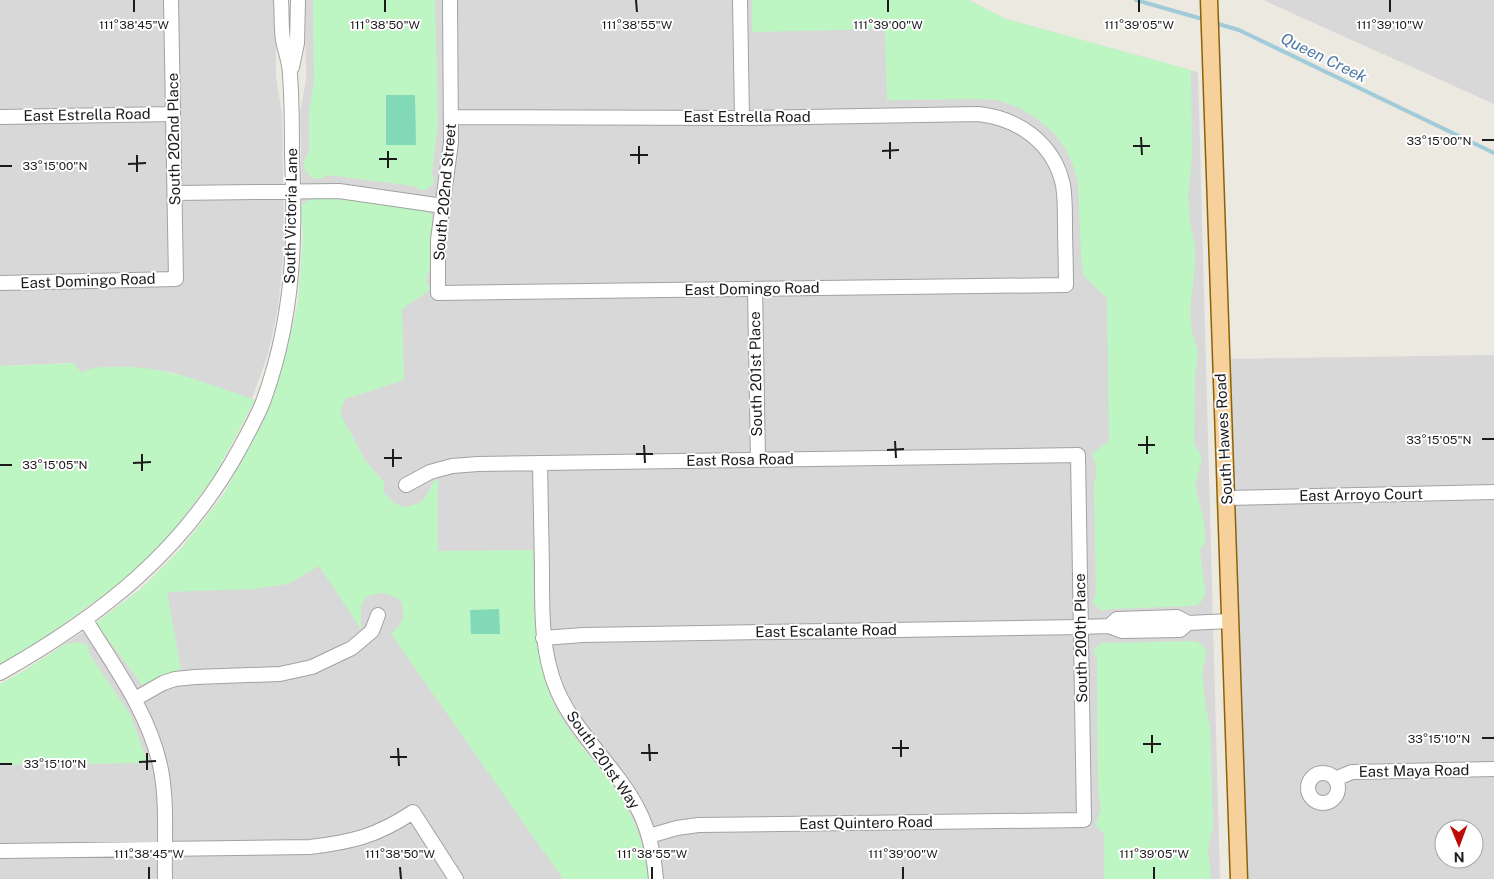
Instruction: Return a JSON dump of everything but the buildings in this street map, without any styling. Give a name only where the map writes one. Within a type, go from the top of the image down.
[{"type":"main road","name":"South Hawes Road","points":[[1209,0],[1239,879]]},
{"type":"street","name":"South 202nd Place","points":[[171,0],[176,278]]},
{"type":"street","name":"South Victoria Lane","points":[[0,673],[85,619],[117,596],[151,566],[183,532],[206,503],[227,471],[263,402],[278,352],[288,303],[294,232],[290,73],[283,38],[281,0]]},
{"type":"street","name":"South Victoria Lane","points":[[290,73],[297,43],[298,0]]},
{"type":"street","name":"South 202nd Street","points":[[438,293],[438,240],[451,149],[450,0]]},
{"type":"street","points":[[740,0],[742,118]]},
{"type":"street","name":"East Estrella Road","points":[[0,117],[173,114]]},
{"type":"street","name":"East Estrella Road","points":[[452,117],[742,118],[978,114],[995,117],[1012,122],[1036,138],[1054,162],[1063,184],[1065,202],[1066,284]]},
{"type":"street","points":[[175,193],[293,190],[339,191],[442,206]]},
{"type":"street","name":"East Domingo Road","points":[[0,283],[176,278]]},
{"type":"street","name":"East Domingo Road","points":[[438,293],[1066,284]]},
{"type":"street","name":"South 201st Place","points":[[755,289],[758,460]]},
{"type":"street","name":"East Rosa Road","points":[[406,485],[430,472],[452,466],[1078,455]]},
{"type":"street","name":"South 200th Place","points":[[1078,455],[1084,820]]},
{"type":"street","name":"South 201st Way","points":[[540,463],[543,638],[551,675],[562,702],[577,727],[632,799],[640,813],[649,836],[656,879]]},
{"type":"street","name":"East Arroyo Court","points":[[1227,498],[1494,492]]},
{"type":"street","points":[[135,699],[163,683],[175,679],[280,674],[312,667],[352,648],[372,631],[378,615]]},
{"type":"street","points":[[85,619],[135,699],[150,732],[160,766],[164,802],[165,879]]},
{"type":"street","name":"East Escalante Road","points":[[543,638],[584,635],[1109,626],[1122,631],[1180,630],[1188,623],[1230,621]]},
{"type":"street","name":"East Maya Road","points":[[1335,779],[1352,772],[1494,770]]},
{"type":"street","points":[[0,851],[331,845],[379,832],[413,812],[456,879]]},
{"type":"street","name":"East Quintero Road","points":[[649,836],[677,828],[698,825],[1084,820]]},
{"type":"shaded area","points":[[0,0],[275,0],[276,77],[282,114],[284,247],[278,308],[268,354],[252,399],[171,372],[81,373],[73,363],[0,366]]},
{"type":"shaded area","points":[[305,0],[969,0],[1006,19],[1198,72],[1220,879],[0,879],[0,684],[24,671],[86,630],[141,589],[181,549],[224,494],[266,416],[285,358],[298,303],[303,237],[300,113],[306,80]]},
{"type":"shaded area","points":[[1263,0],[1494,0],[1494,104]]},
{"type":"shaded area","points":[[1494,355],[1494,879],[1239,879],[1220,359]]},
{"type":"green space","points":[[313,0],[435,0],[438,122],[432,172],[434,183],[424,191],[413,186],[328,175],[323,178],[314,179],[305,171],[304,161],[309,152],[309,114],[314,81]]},
{"type":"green space","points":[[752,0],[969,0],[1006,19],[1191,70],[1192,158],[1188,197],[1195,262],[1190,312],[1192,331],[1198,353],[1195,375],[1194,443],[1202,458],[1195,486],[1204,521],[1205,542],[1200,550],[1205,593],[1200,603],[1193,606],[1110,609],[1102,611],[1092,602],[1096,595],[1094,484],[1096,466],[1092,454],[1109,441],[1107,298],[1083,275],[1078,183],[1073,165],[1065,148],[1053,132],[1036,118],[1018,107],[997,100],[887,100],[885,29],[752,32]]},
{"type":"green space","points":[[386,95],[415,95],[416,145],[386,145]]},
{"type":"green space","points":[[313,198],[339,198],[425,210],[431,214],[433,220],[430,267],[426,280],[430,290],[402,309],[404,380],[345,399],[340,413],[365,460],[384,482],[384,493],[394,503],[400,506],[409,506],[418,503],[425,498],[432,483],[438,478],[438,551],[533,550],[538,648],[547,686],[566,726],[612,784],[632,817],[641,841],[648,879],[563,879],[391,634],[401,623],[403,616],[401,601],[392,596],[380,593],[366,597],[361,606],[361,629],[319,566],[288,584],[252,589],[167,592],[181,669],[142,685],[96,623],[141,589],[181,549],[224,494],[266,417],[285,358],[298,303],[303,237],[301,207]]},
{"type":"green space","points":[[74,363],[81,373],[101,367],[132,367],[168,372],[255,400],[215,475],[182,520],[152,556],[109,591],[47,636],[0,664],[0,366]]},
{"type":"green space","points":[[499,609],[500,634],[471,634],[470,610]]},
{"type":"green space","points":[[1193,641],[1202,645],[1207,653],[1202,672],[1210,727],[1213,826],[1208,848],[1211,879],[1104,879],[1104,834],[1096,825],[1101,808],[1098,789],[1097,658],[1093,650],[1101,643]]},
{"type":"green space","points":[[76,642],[87,644],[90,655],[131,716],[147,761],[142,763],[0,765],[0,684],[64,645]]},
{"type":"waterway","name":"Queen Creek","points":[[1136,0],[1206,20]]},
{"type":"waterway","name":"Queen Creek","points":[[1215,23],[1239,30],[1494,153]]}]
